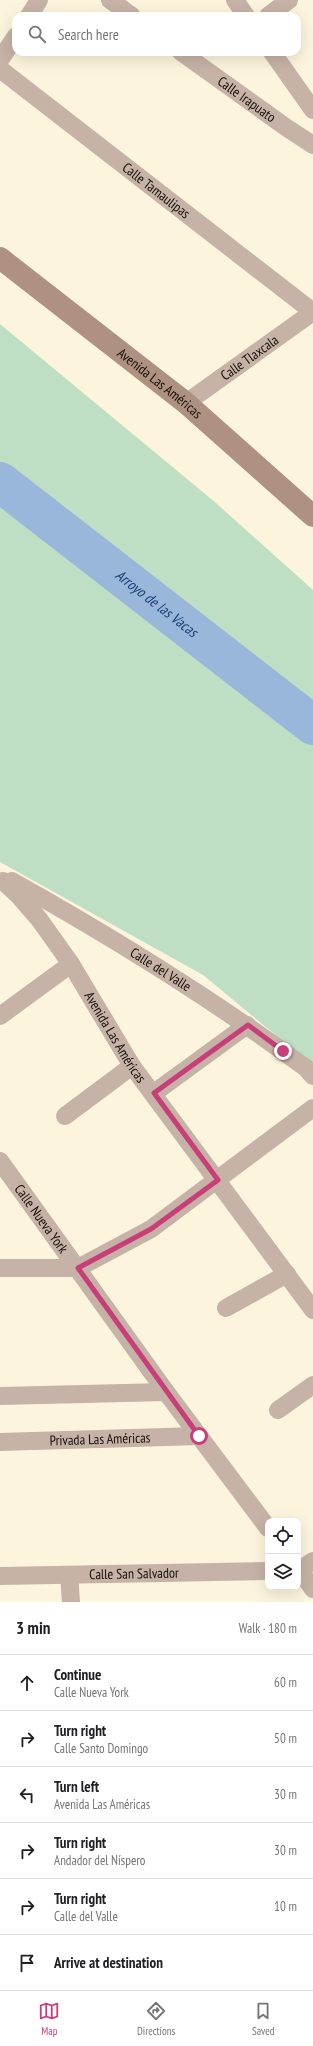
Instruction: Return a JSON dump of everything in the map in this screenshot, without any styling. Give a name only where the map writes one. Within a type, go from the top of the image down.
[{"type":"street","points":[[32,12],[39,0]]},
{"type":"street","points":[[110,0],[126,12]]},
{"type":"street","points":[[235,0],[243,12]]},
{"type":"street","points":[[273,12],[289,0]]},
{"type":"street","points":[[0,60],[12,42]]},
{"type":"street","name":"Calle Irapuato","points":[[187,56],[313,145]]},
{"type":"street","points":[[275,56],[313,110]]},
{"type":"street","name":"Calle Tamaulipas","points":[[0,69],[313,312]]},
{"type":"street","name":"Avenida Las Américas","points":[[0,258],[186,404],[313,516]]},
{"type":"street","name":"Calle Tlaxcala","points":[[186,404],[313,312]]},
{"type":"street","name":"Avenida Las Américas","points":[[2,879],[39,918],[71,964],[132,1066],[154,1093],[313,1310]]},
{"type":"street","name":"Calle del Valle","points":[[2,879],[84,921],[248,1025],[306,1068],[313,1076]]},
{"type":"street","points":[[0,1016],[71,964]]},
{"type":"street","points":[[154,1093],[248,1025]]},
{"type":"street","points":[[65,1116],[132,1066]]},
{"type":"street","points":[[0,1268],[78,1268],[151,1229],[313,1108]]},
{"type":"street","name":"Calle Nueva York","points":[[0,1160],[166,1392],[265,1524]]},
{"type":"street","points":[[226,1308],[287,1274]]},
{"type":"street","points":[[278,1410],[313,1386]]},
{"type":"street","points":[[0,1396],[166,1392]]},
{"type":"street","name":"Privada Las Américas","points":[[0,1442],[199,1436]]},
{"type":"street","points":[[302,1568],[313,1588]]},
{"type":"street","name":"Calle San Salvador","points":[[0,1576],[265,1571]]},
{"type":"street","points":[[69,1575],[71,1602]]},
{"type":"green space","points":[[0,324],[216,503],[313,590],[313,1066],[203,975],[0,862]]},
{"type":"waterway","name":"Arroyo de las Vacas","points":[[0,482],[313,725]]},
{"type":"route","points":[[199,1436],[78,1268],[151,1229],[218,1180],[154,1093],[248,1025],[283,1051]]}]
